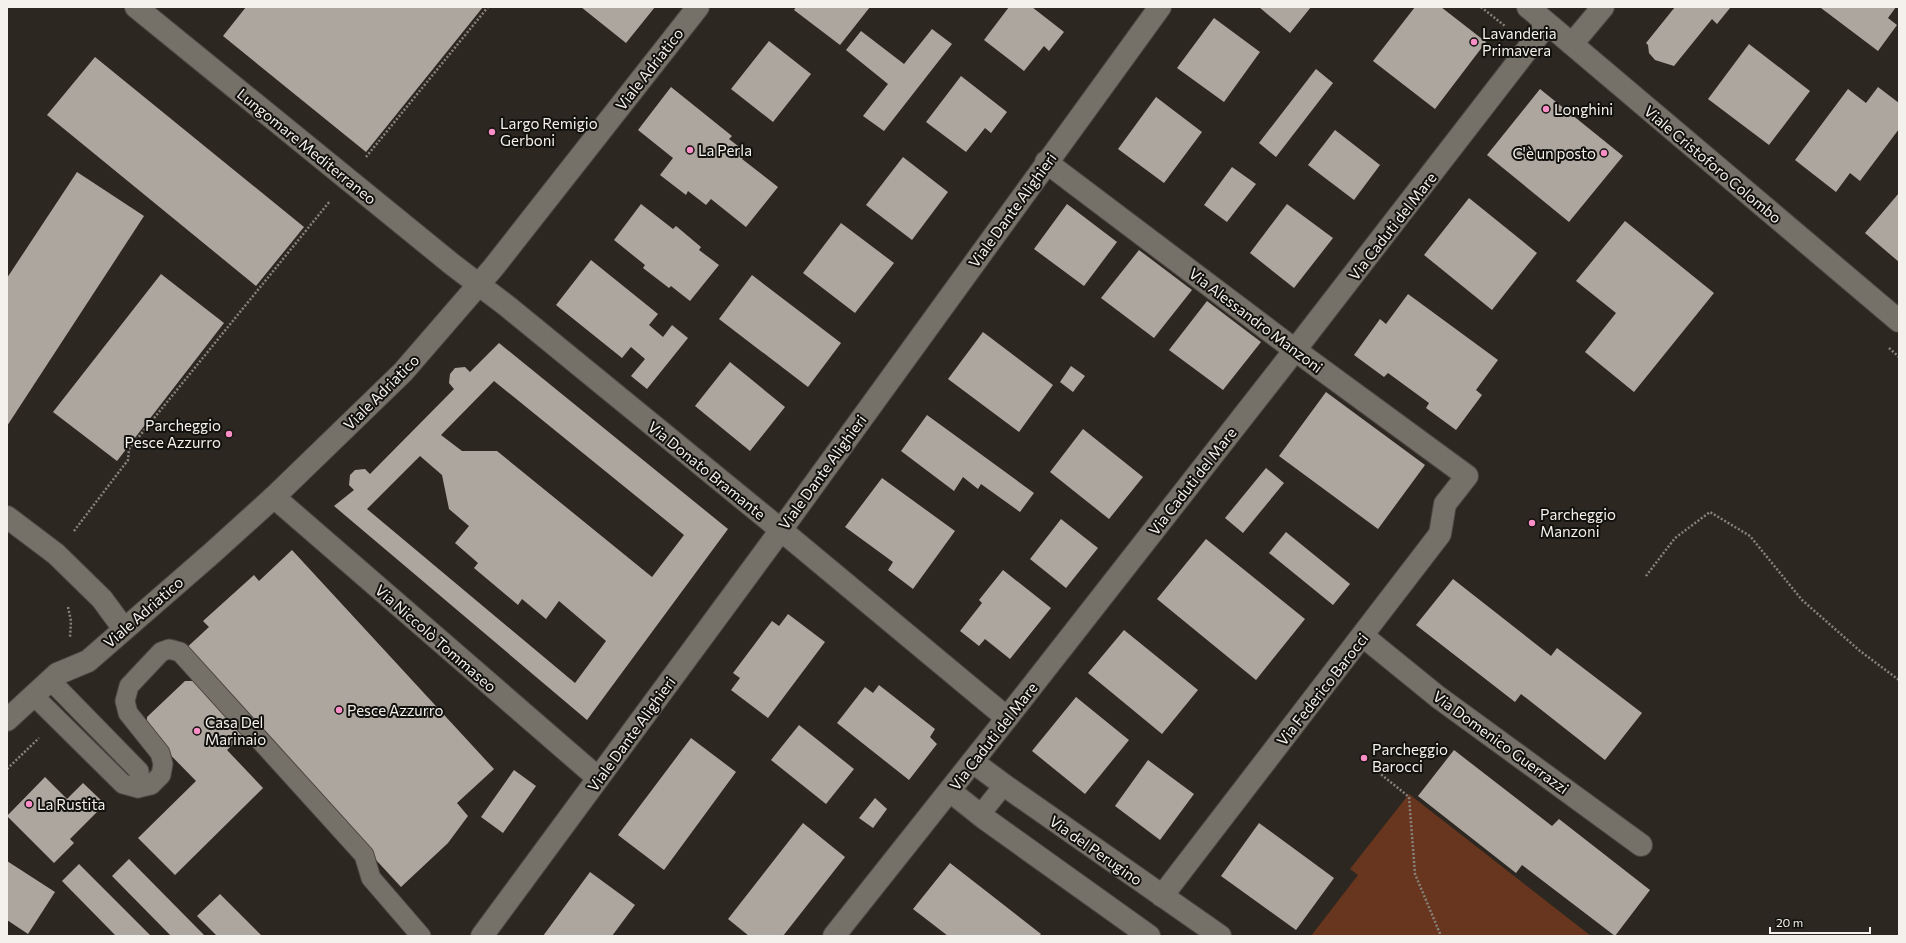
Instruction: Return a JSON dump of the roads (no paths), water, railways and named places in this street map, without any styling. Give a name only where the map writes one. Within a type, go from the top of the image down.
[{"type":"street","name":"Lungomare Mediterraneo","points":[[136,7],[355,171],[479,285]]},
{"type":"street","name":"Viale Adriatico","points":[[7,720],[57,674],[88,661],[274,497],[403,372],[479,285],[698,7]]},
{"type":"street","name":"Viale Dante Alighieri","points":[[482,936],[781,530],[1046,162],[1160,7]]},
{"type":"street","name":"Viale Cristoforo Colombo","points":[[1528,7],[1899,321]]},
{"type":"street","points":[[1572,44],[1603,7]]},
{"type":"street","name":"Via Caduti del Mare","points":[[834,936],[973,762],[1548,24]]},
{"type":"street","name":"Via Alessandro Manzoni","points":[[1046,162],[1295,350],[1467,476]]},
{"type":"street","name":"Via Donato Bramante","points":[[479,285],[507,306],[781,530],[1007,718]]},
{"type":"street","name":"Via Federico Barocci","points":[[1162,896],[1440,534],[1445,504],[1467,476]]},
{"type":"street","name":"Via Niccolò Tommaseo","points":[[274,497],[598,778]]},
{"type":"street","points":[[7,517],[56,554],[102,599],[124,629]]},
{"type":"street","name":"Via Domenico Guerrazzi","points":[[1363,636],[1438,697],[1641,845]]},
{"type":"street","name":"Via del Perugino","points":[[973,762],[1220,936]]},
{"type":"street","points":[[950,791],[980,815],[1149,936]]},
{"type":"lane","points":[[34,696],[123,784],[138,788],[151,785],[160,776],[163,764],[160,753],[128,713],[125,700],[129,686],[161,652],[170,649],[180,652],[364,855],[371,878],[421,936]]},
{"type":"lane","points":[[50,680],[139,771],[140,781],[138,788]]},
{"type":"lane","points":[[980,815],[1004,785]]},
{"type":"place","name":"Lavanderia Primavera","points":[[1474,42]]},
{"type":"place","name":"Longhini","points":[[1546,109]]},
{"type":"place","name":"Largo Remigio Gerboni","points":[[492,132]]},
{"type":"place","name":"La Perla","points":[[690,150]]},
{"type":"place","name":"C'è un posto","points":[[1604,153]]},
{"type":"place","name":"Parcheggio Pesce Azzurro","points":[[229,434]]},
{"type":"place","name":"Parcheggio Manzoni","points":[[1532,523]]},
{"type":"place","name":"Pesce Azzurro","points":[[339,710]]},
{"type":"place","name":"Casa Del Marinaio","points":[[197,731]]},
{"type":"place","name":"Parcheggio Barocci","points":[[1364,758]]},
{"type":"place","name":"La Rustita","points":[[29,804]]}]
